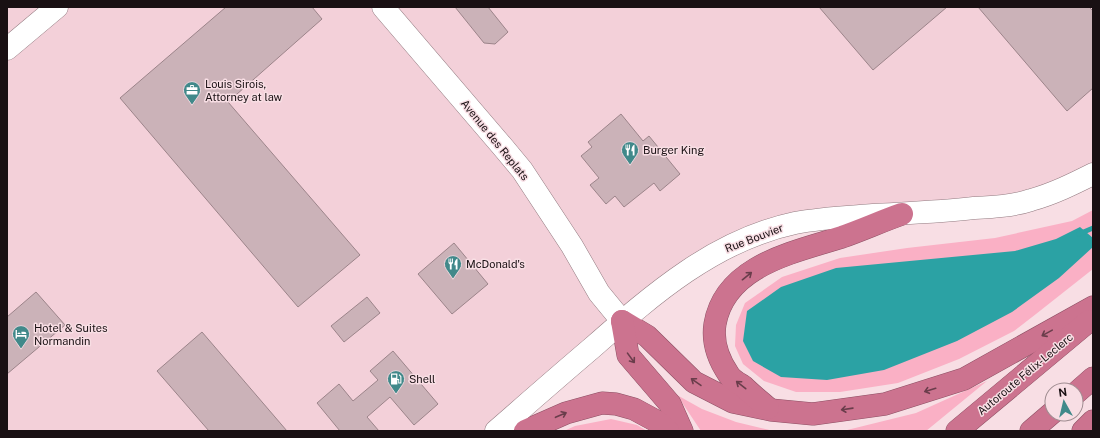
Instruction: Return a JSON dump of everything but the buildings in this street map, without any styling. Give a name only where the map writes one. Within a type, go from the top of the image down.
[{"type":"highway","points":[[771,410],[730,377],[718,359],[714,335],[717,314],[726,295],[757,267],[786,254],[843,237],[902,214]]},
{"type":"highway","points":[[622,321],[647,336],[694,382],[733,402],[771,410],[813,414],[885,404],[964,379],[1093,307]]},
{"type":"highway","name":"Autoroute Félix-Leclerc","points":[[957,431],[1093,317]]},
{"type":"highway","points":[[622,321],[628,355],[670,404],[682,431]]},
{"type":"highway","points":[[1084,386],[1093,378]]},
{"type":"highway","points":[[525,431],[566,412],[602,404],[616,404],[634,409],[658,422],[668,431]]},
{"type":"highway","points":[[1031,431],[1044,420]]},
{"type":"highway","points":[[1083,431],[1093,421]]},
{"type":"street","points":[[7,49],[57,7]]},
{"type":"street","name":"Avenue des Replats","points":[[383,7],[522,170],[572,246],[599,293],[622,321]]},
{"type":"street","name":"Rue Bouvier","points":[[496,431],[622,321],[686,271],[711,255],[739,241],[769,230],[796,223],[835,218],[992,207],[1030,201],[1064,188],[1093,174]]},
{"type":"shaded area","points":[[7,7],[1093,7],[1093,174],[1064,188],[739,241],[496,431],[7,431]]},
{"type":"shaded area","points":[[1093,210],[1093,269],[1014,331],[959,359],[898,383],[840,392],[796,392],[764,381],[743,364],[735,346],[736,325],[745,303],[782,277],[840,258],[907,248],[995,238],[1072,221]]},
{"type":"shaded area","points":[[987,381],[926,431],[843,431],[916,413]]},
{"type":"shaded area","points":[[677,395],[702,409],[736,422],[774,431],[701,431]]},
{"type":"shaded area","points":[[611,419],[637,425],[647,431],[564,431],[575,426]]},
{"type":"water","points":[[1080,227],[1093,238],[1093,247],[1059,278],[1012,312],[957,341],[884,370],[827,380],[781,377],[753,361],[743,341],[747,311],[781,287],[836,268],[1015,251],[1056,239]]},
{"type":"waterway","points":[[1079,234],[1093,228]]},
{"type":"place","name":"Louis Sirois, Attorney at law","points":[[192,105]]},
{"type":"place","name":"Burger King","points":[[630,165]]},
{"type":"place","name":"McDonald's","points":[[453,279]]},
{"type":"place","name":"Hotel & Suites Normandin","points":[[21,349]]},
{"type":"place","name":"Shell","points":[[396,394]]}]
